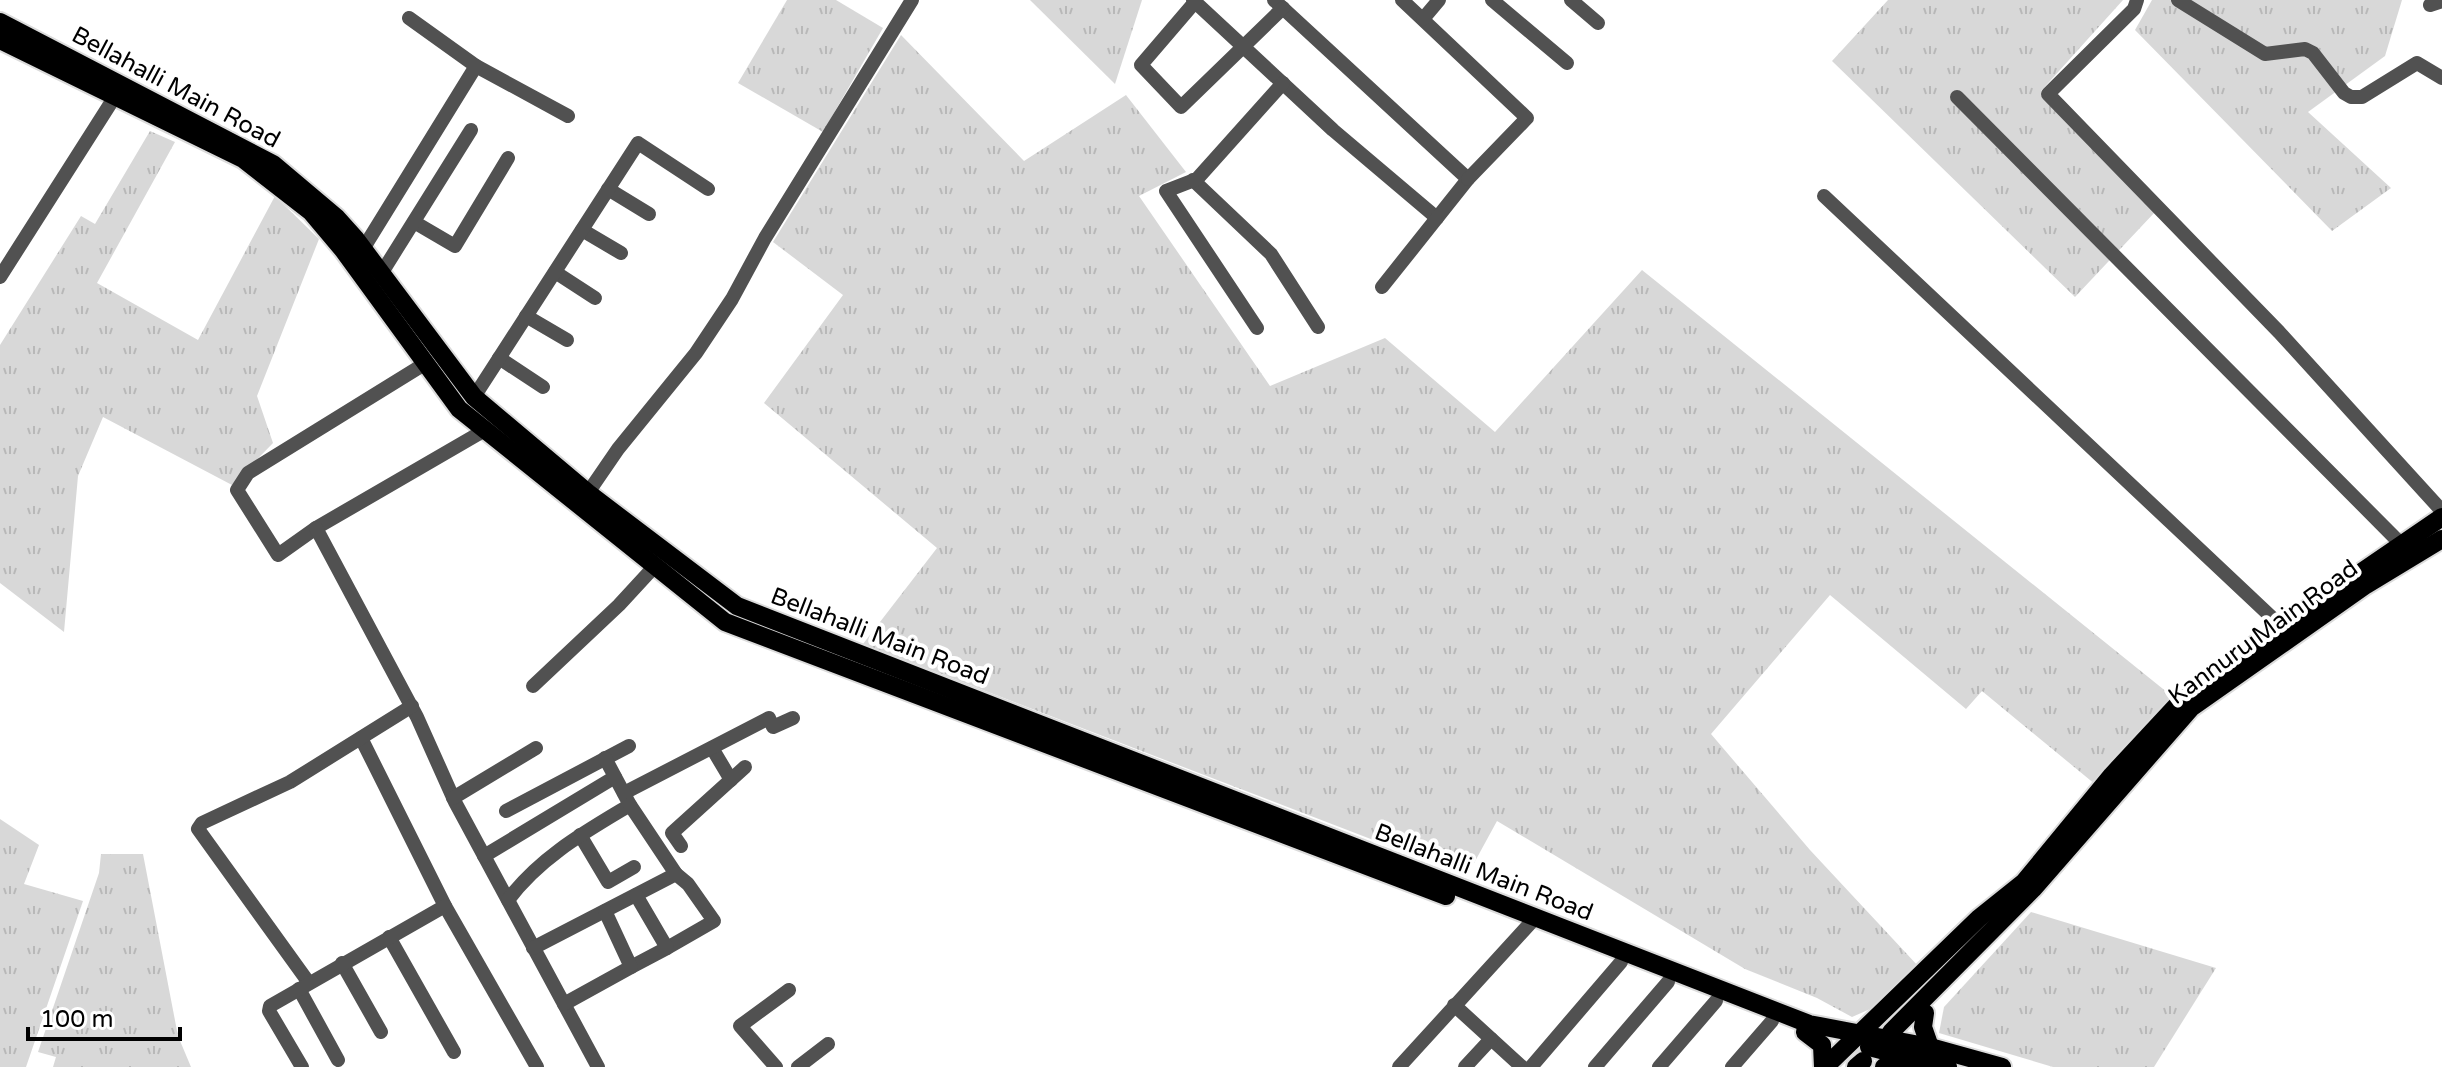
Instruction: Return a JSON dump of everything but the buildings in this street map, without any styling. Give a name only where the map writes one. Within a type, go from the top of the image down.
[{"type":"main road","name":"Bellahalli Main Road","points":[[0,22],[273,164],[337,218],[474,397],[654,567],[725,622],[1755,1004],[1814,1029]]},
{"type":"main road","name":"Bellahalli Main Road","points":[[0,40],[243,159],[311,212],[343,250],[459,409],[583,500],[737,606],[1531,922],[1716,1001],[1772,1021],[1873,1046],[1928,1054]]},
{"type":"main road","points":[[1873,1046],[1852,1024],[1814,1029],[1822,1045],[1824,1067],[1873,1046],[1984,939],[2112,775],[2177,705],[2282,627],[2442,517]]},
{"type":"main road","name":"Kannuru Main Road","points":[[2028,886],[2191,708],[2366,585],[2442,539]]},
{"type":"main road","points":[[1841,1067],[1925,1013],[1991,947],[2028,886]]},
{"type":"main road","points":[[1873,1046],[2028,886]]},
{"type":"main road","points":[[1925,1013],[1923,1027],[1928,1054],[1948,1067]]},
{"type":"main road","points":[[1928,1054],[2002,1067]]},
{"type":"street","points":[[583,500],[618,449],[696,353],[732,299],[765,238],[912,0]]},
{"type":"street","points":[[1382,287],[1468,179],[1527,118],[1402,0]]},
{"type":"street","points":[[1423,19],[1439,0]]},
{"type":"street","points":[[1492,0],[1567,63]]},
{"type":"street","points":[[1571,0],[1598,23]]},
{"type":"street","points":[[2137,0],[2134,9],[2048,94],[2279,332],[2442,511]]},
{"type":"street","points":[[2178,0],[2265,54],[2305,49],[2313,53],[2344,93],[2351,97],[2362,97],[2417,63],[2442,78]]},
{"type":"street","points":[[1437,218],[1283,83],[1242,45],[1194,1],[1141,65],[1181,107],[1242,45],[1279,4],[1468,179]]},
{"type":"street","points":[[409,18],[476,66],[568,116]]},
{"type":"street","points":[[363,249],[476,66]]},
{"type":"street","points":[[1257,328],[1166,191],[1193,180],[1283,83]]},
{"type":"street","points":[[1957,97],[2402,545]]},
{"type":"street","points":[[0,277],[114,98]]},
{"type":"street","points":[[381,274],[471,130]]},
{"type":"street","points":[[474,397],[638,143],[708,189]]},
{"type":"street","points":[[414,222],[455,246],[508,158]]},
{"type":"street","points":[[1193,180],[1271,254],[1318,327]]},
{"type":"street","points":[[608,189],[649,214]]},
{"type":"street","points":[[1824,196],[2282,627]]},
{"type":"street","points":[[582,230],[621,253]]},
{"type":"street","points":[[555,272],[595,298]]},
{"type":"street","points":[[526,316],[567,340]]},
{"type":"street","points":[[499,358],[543,387]]},
{"type":"street","points":[[426,363],[248,473],[241,482],[237,490],[278,555],[316,528],[390,488],[485,430]]},
{"type":"street","points":[[316,528],[412,706],[453,798],[598,1067]]},
{"type":"street","points":[[533,686],[619,605],[654,567]]},
{"type":"street","points":[[338,1060],[304,986],[198,829],[202,823],[290,782],[412,706]]},
{"type":"street","points":[[508,900],[524,878],[627,799],[769,718],[769,729],[793,718]]},
{"type":"street","points":[[361,738],[445,906],[537,1067]]},
{"type":"street","points":[[506,811],[629,746]]},
{"type":"street","points":[[453,798],[536,748]]},
{"type":"street","points":[[712,748],[731,780]]},
{"type":"street","points":[[564,1004],[714,921],[688,884],[676,874],[627,799],[605,758]]},
{"type":"street","points":[[681,846],[672,833],[745,767]]},
{"type":"street","points":[[484,856],[615,777]]},
{"type":"street","points":[[580,835],[608,882],[634,867]]},
{"type":"street","points":[[533,948],[676,874]]},
{"type":"street","points":[[636,895],[667,948]]},
{"type":"street","points":[[302,1067],[269,1011],[273,1003],[445,906]]},
{"type":"street","points":[[605,911],[631,967]]},
{"type":"street","points":[[1399,1067],[1531,922]]},
{"type":"street","points":[[389,937],[454,1052]]},
{"type":"street","points":[[1531,1067],[1621,962]]},
{"type":"street","points":[[342,963],[381,1032]]},
{"type":"street","points":[[1595,1067],[1668,982]]},
{"type":"street","points":[[776,1067],[740,1026],[789,990]]},
{"type":"street","points":[[1659,1067],[1716,1001]]},
{"type":"street","points":[[1454,1005],[1522,1067]]},
{"type":"street","points":[[1732,1067],[1772,1021]]},
{"type":"street","points":[[1465,1067],[1491,1039]]},
{"type":"street","points":[[798,1067],[828,1044]]},
{"type":"green space","points":[[787,0],[836,0],[883,28],[823,132],[738,83]]},
{"type":"green space","points":[[1030,0],[1142,0],[1115,84]]},
{"type":"green space","points":[[1888,0],[2123,0],[2041,91],[2155,212],[2075,297],[1832,61]]},
{"type":"green space","points":[[2152,0],[2402,0],[2385,56],[2308,112],[2391,188],[2332,231],[2135,30]]},
{"type":"green space","points":[[901,35],[1024,161],[1126,95],[1186,172],[1139,196],[1270,386],[1385,338],[1495,432],[1642,270],[2173,697],[2096,785],[1982,691],[1966,709],[1830,595],[1711,734],[1810,850],[1919,967],[1877,1006],[1852,1017],[1817,998],[1745,969],[1497,821],[1467,876],[863,644],[937,548],[764,403],[843,295],[773,242]]},
{"type":"green space","points":[[150,131],[175,142],[97,283],[198,340],[275,196],[319,239],[257,396],[273,443],[232,485],[103,417],[78,476],[64,632],[0,583],[0,345],[81,216],[95,224]]},
{"type":"green space","points":[[0,819],[39,845],[24,884],[83,901],[26,1067],[0,1067]]},
{"type":"green space","points":[[101,854],[143,854],[178,1036],[191,1067],[53,1067],[56,1057],[38,1052],[99,873]]},
{"type":"green space","points":[[2031,912],[2216,968],[2154,1067],[2053,1067],[1939,1033],[1944,1007]]},
{"type":"tunnel","points":[[1855,1053],[1884,1025]]}]
